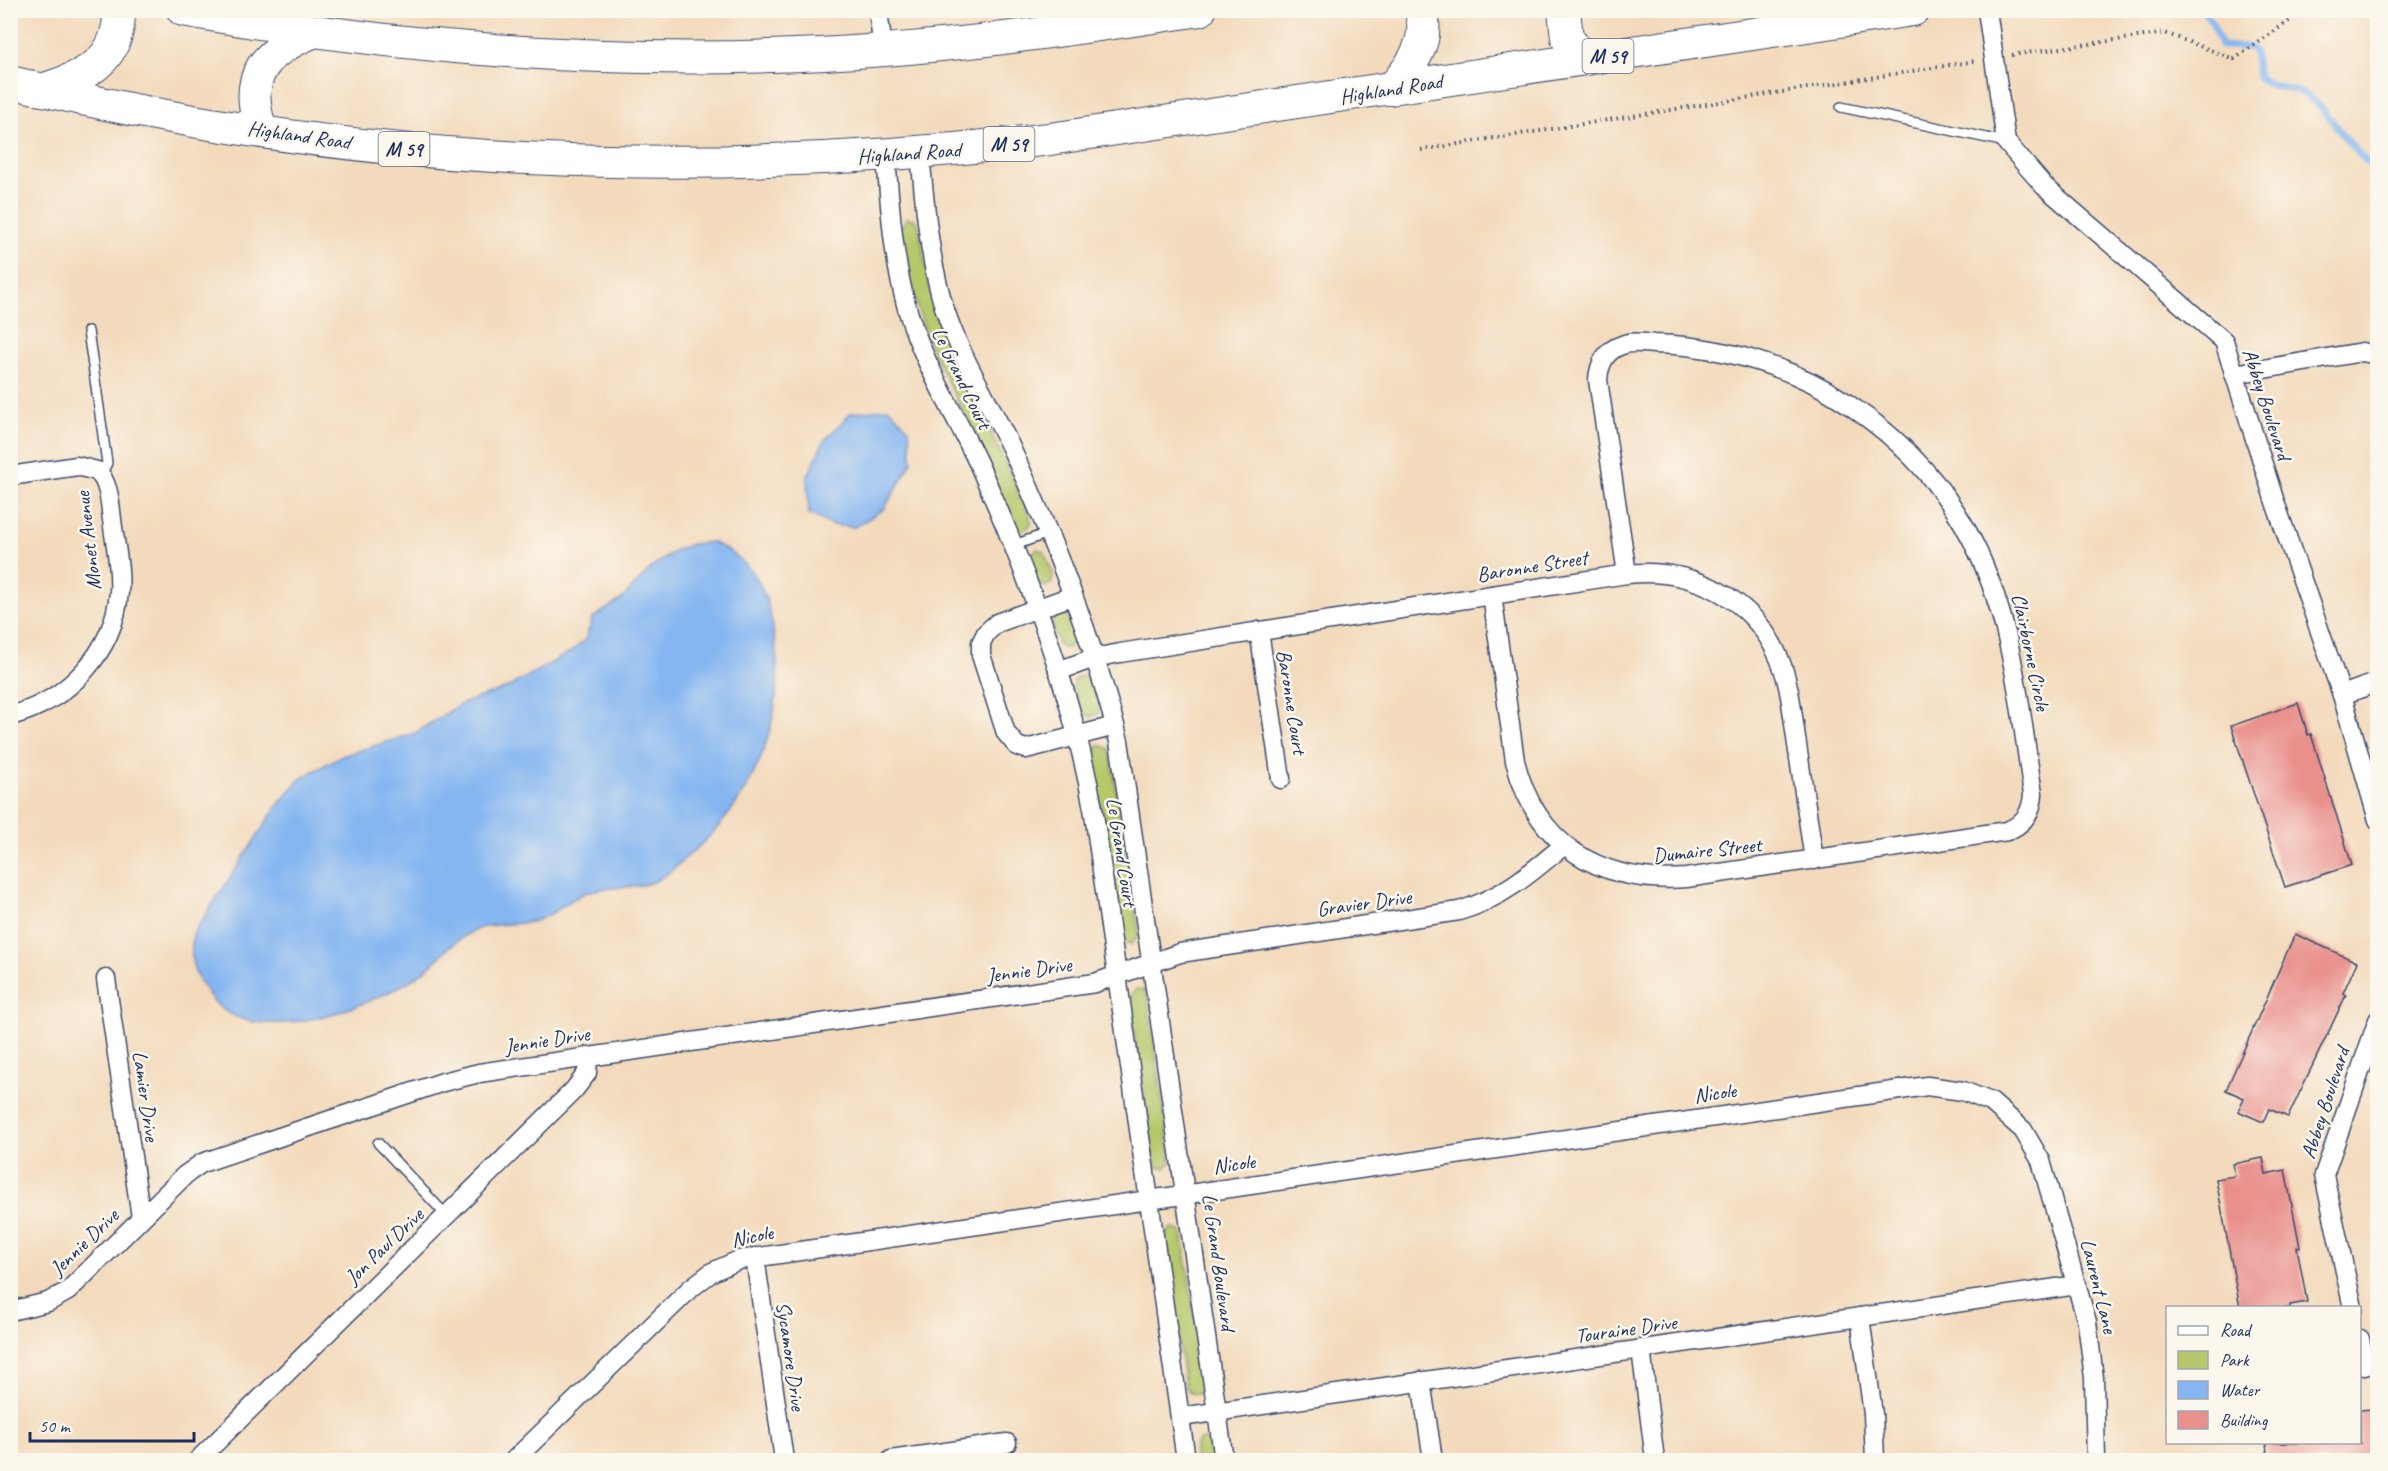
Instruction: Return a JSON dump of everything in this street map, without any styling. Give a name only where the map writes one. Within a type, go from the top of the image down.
[{"type":"highway","points":[[42,90],[72,80],[91,70],[105,57],[115,42],[119,10]]},
{"type":"highway","points":[[183,10],[315,31],[489,50],[656,56],[756,56],[883,50],[1024,36],[1193,11]]},
{"type":"highway","points":[[1391,89],[1406,73],[1420,46],[1422,30],[1420,10]]},
{"type":"highway","points":[[1564,10],[1567,38],[1584,60]]},
{"type":"highway","name":"Highland Road","points":[[10,82],[114,106],[261,130],[442,153],[540,160],[739,161],[886,156],[1072,136],[1913,10]]},
{"type":"highway","points":[[261,130],[253,101],[255,83],[263,65],[289,42],[315,31]]},
{"type":"street","points":[[878,10],[883,50]]},
{"type":"street","points":[[1987,10],[2006,142]]},
{"type":"street","name":"Abbey Boulevard","points":[[2006,142],[2044,186],[2224,341],[2342,695],[2378,820]]},
{"type":"street","name":"Le Grand Court","points":[[920,153],[930,241],[946,312],[960,347],[1012,450],[1047,533],[1094,658],[1115,726],[1127,789],[1153,963]]},
{"type":"street","name":"Le Grand Court","points":[[886,156],[897,268],[913,328],[978,464],[1012,546],[1037,609],[1079,736],[1117,975]]},
{"type":"street","name":"Clairborne Circle","points":[[1627,574],[1598,380],[1603,360],[1612,350],[1635,343],[1684,345],[1726,352],[1796,375],[1858,411],[1900,444],[1936,484],[1969,533],[1992,582],[2010,644],[2033,794],[2030,811],[2018,826]]},
{"type":"street","points":[[2234,374],[2362,352],[2378,355]]},
{"type":"street","name":"Monet Avenue","points":[[10,476],[77,466],[91,468],[101,475],[107,489],[119,574],[115,613],[109,632],[92,663],[70,686],[41,704],[10,716]]},
{"type":"street","name":"Baronne Street","points":[[1058,671],[1094,658],[1258,631],[1627,574],[1675,574],[1706,584],[1738,603],[1766,633],[1786,675],[1814,860]]},
{"type":"street","name":"Dumaire Street","points":[[1492,595],[1519,774],[1536,812],[1564,845],[1579,856],[1613,872],[1665,880],[2007,831],[2018,826]]},
{"type":"street","points":[[1072,596],[997,623],[986,633],[981,643],[981,655],[1004,728],[1012,742],[1026,749],[1115,726]]},
{"type":"street","name":"Baronne Court","points":[[1258,631],[1281,779]]},
{"type":"street","points":[[2342,695],[2378,682]]},
{"type":"street","name":"Gravier Drive","points":[[1153,963],[1180,953],[1444,914],[1474,906],[1509,890],[1564,845]]},
{"type":"street","name":"Jennie Drive","points":[[10,1311],[48,1302],[68,1291],[193,1168],[211,1160],[463,1077],[588,1056],[1095,983],[1153,963]]},
{"type":"street","name":"Le Grand Boulevard","points":[[1153,963],[1224,1461]]},
{"type":"street","points":[[1117,975],[1186,1461]]},
{"type":"street","name":"Lamier Drive","points":[[106,979],[141,1218]]},
{"type":"street","name":"Abbey Boulevard","points":[[2353,1306],[2324,1175],[2378,1020]]},
{"type":"street","name":"Jon Paul Drive","points":[[198,1461],[583,1081],[588,1067],[588,1056]]},
{"type":"street","name":"Nicole","points":[[514,1461],[700,1280],[723,1265],[754,1257],[1918,1086],[1953,1088],[1973,1093],[1991,1102],[2024,1130]]},
{"type":"street","name":"Laurent Lane","points":[[2024,1130],[2041,1161],[2077,1285],[2092,1360],[2096,1461]]},
{"type":"street","name":"Sycamore Drive","points":[[754,1257],[784,1461]]},
{"type":"street","name":"Touraine Drive","points":[[1181,1417],[2077,1285]]},
{"type":"street","points":[[1860,1317],[1873,1414],[1875,1461]]},
{"type":"street","points":[[2361,1343],[2367,1365]]},
{"type":"street","points":[[1641,1349],[1655,1461]]},
{"type":"street","points":[[1421,1381],[1433,1461]]},
{"type":"street","points":[[891,1461],[1007,1443]]},
{"type":"lane","points":[[1841,107],[2006,142]]},
{"type":"lane","points":[[88,331],[107,463],[101,475]]},
{"type":"lane","points":[[1012,546],[1047,533]]},
{"type":"lane","points":[[378,1143],[447,1216]]},
{"type":"path","points":[[1421,150],[1994,58],[2165,33],[2234,59],[2305,10]]},
{"type":"green space","points":[[907,218],[914,219],[919,226],[928,281],[938,319],[1030,516],[1031,524],[1025,530],[1014,526],[982,450],[930,346],[910,285],[900,228]]},
{"type":"green space","points":[[1037,549],[1044,552],[1053,574],[1052,583],[1045,587],[1037,583],[1027,557]]},
{"type":"green space","points":[[1060,614],[1068,617],[1075,636],[1074,644],[1066,648],[1059,645],[1051,622]]},
{"type":"green space","points":[[1082,675],[1090,678],[1100,704],[1098,713],[1091,717],[1083,713],[1073,687],[1075,679]]},
{"type":"green space","points":[[1099,745],[1110,749],[1139,934],[1132,944],[1124,943],[1120,936],[1092,755]]},
{"type":"green space","points":[[1136,989],[1147,993],[1171,1162],[1165,1168],[1157,1167],[1153,1160],[1129,999]]},
{"type":"green space","points":[[1171,1228],[1182,1232],[1205,1384],[1198,1394],[1190,1393],[1185,1386],[1164,1238]]},
{"type":"green space","points":[[1201,1439],[1213,1443],[1215,1460],[1195,1460],[1195,1445]]},
{"type":"water","points":[[889,408],[909,429],[912,462],[884,509],[855,527],[832,525],[809,514],[807,478],[824,441],[851,413]]},
{"type":"water","points":[[711,542],[740,560],[758,582],[769,609],[775,642],[777,673],[775,703],[760,760],[747,787],[711,835],[666,874],[653,882],[639,886],[587,892],[535,921],[477,929],[459,939],[416,977],[371,1000],[343,1010],[313,1019],[284,1023],[256,1022],[232,1015],[213,1000],[194,970],[193,934],[275,809],[300,779],[339,757],[415,733],[461,704],[507,688],[572,651],[585,640],[593,618],[622,599],[650,569],[676,550],[692,544]]},
{"type":"building","points":[[2298,703],[2308,735],[2311,734],[2352,865],[2285,887],[2231,726]]},
{"type":"building","points":[[2295,934],[2357,962],[2343,993],[2346,995],[2288,1117],[2269,1109],[2263,1122],[2238,1111],[2244,1098],[2226,1090]]},
{"type":"building","points":[[2263,1158],[2266,1174],[2285,1170],[2300,1247],[2297,1247],[2307,1302],[2290,1306],[2240,1306],[2216,1179],[2235,1176],[2233,1164]]},
{"type":"building","points":[[2375,1409],[2378,1461],[2268,1461],[2266,1444],[2361,1444],[2361,1410]]},
{"type":"waterway","points":[[2203,10],[2212,22],[2221,46],[2249,47],[2254,51],[2259,78],[2264,82],[2307,96],[2326,113],[2358,153],[2378,169]]}]
